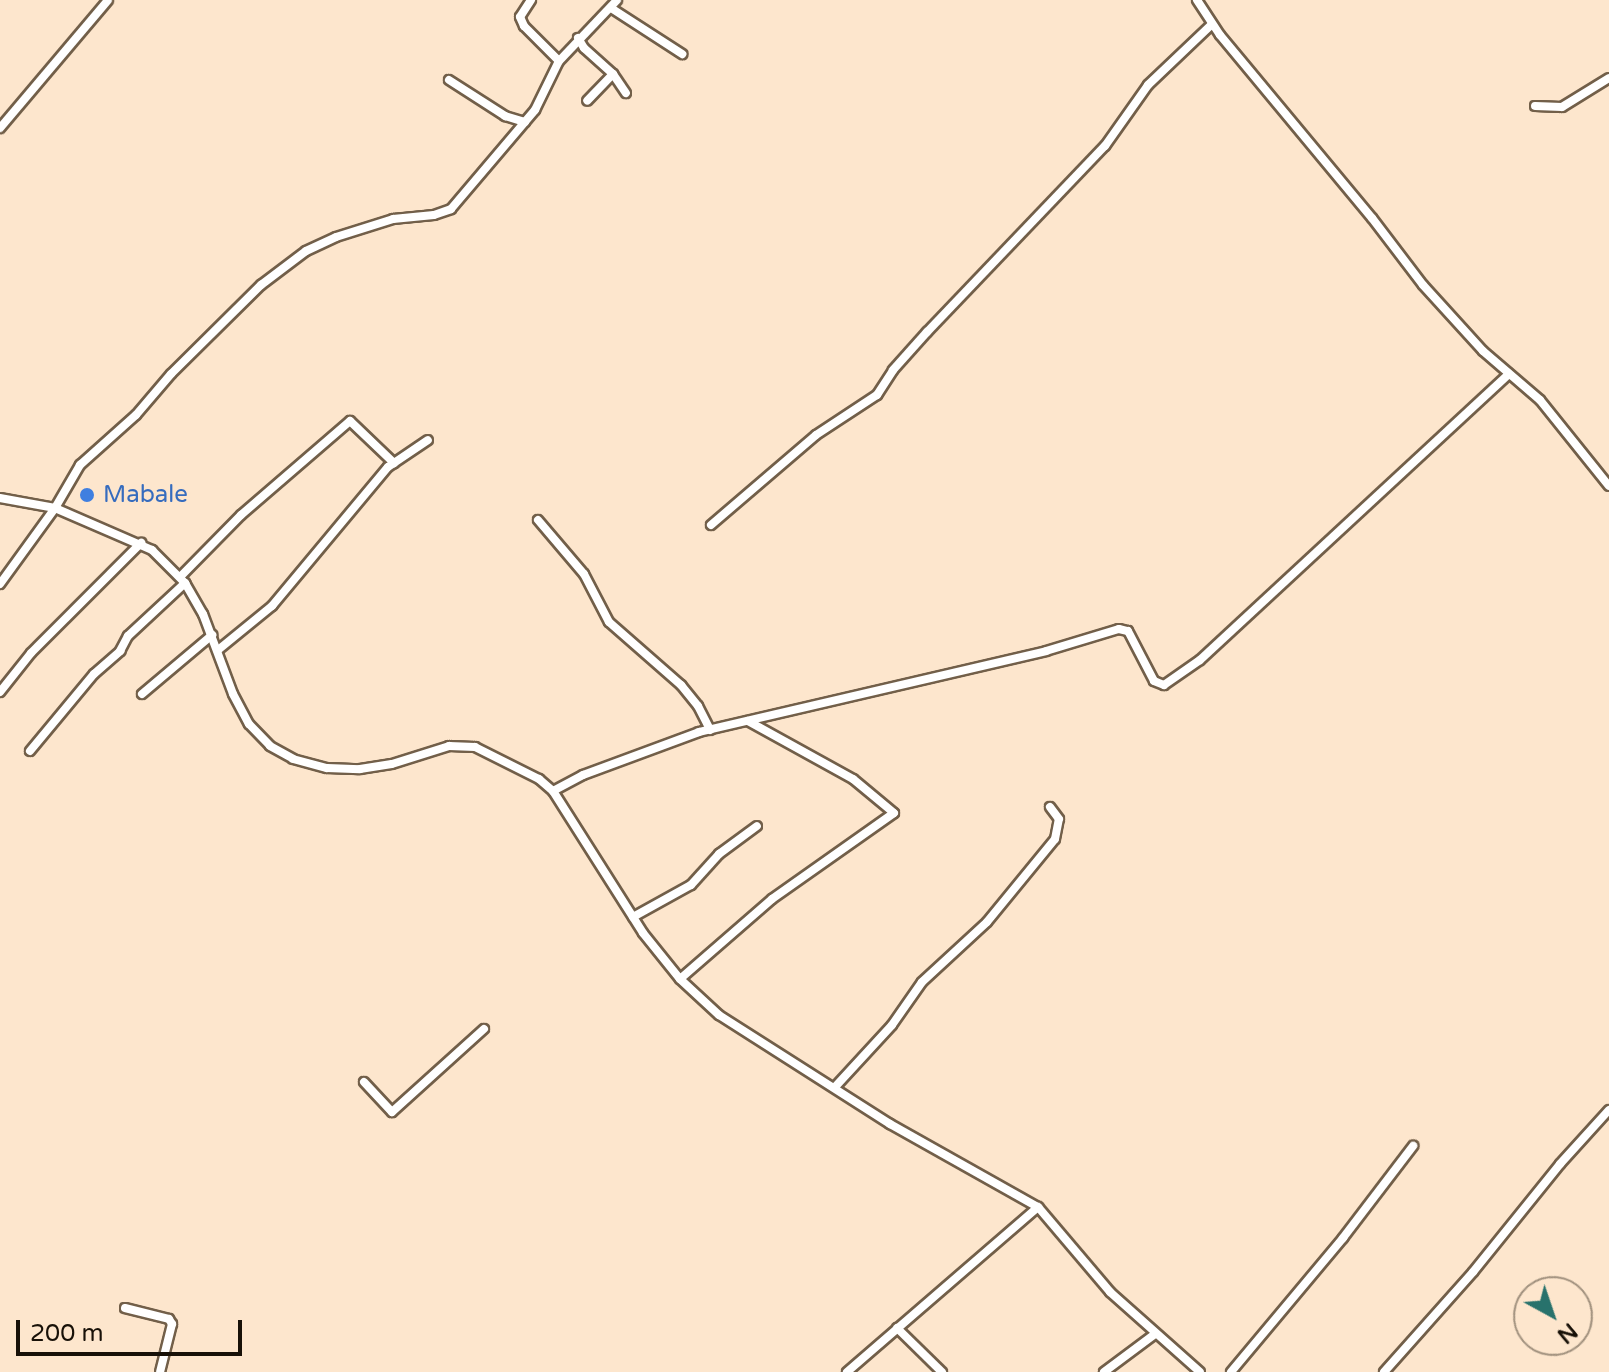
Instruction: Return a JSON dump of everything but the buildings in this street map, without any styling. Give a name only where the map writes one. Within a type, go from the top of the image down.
[{"type":"street","points":[[0,128],[108,0]]},
{"type":"street","points":[[531,0],[520,17],[524,26],[559,61]]},
{"type":"street","points":[[0,584],[55,508],[80,465],[136,415],[212,332],[281,269],[336,237],[393,219],[434,215],[451,209],[525,122],[559,61],[617,0]]},
{"type":"street","points":[[1197,0],[1212,24],[1423,285],[1509,374],[1540,400],[1609,486]]},
{"type":"street","points":[[611,8],[682,54]]},
{"type":"street","points":[[711,525],[816,435],[877,395],[893,370],[927,332],[1105,146],[1148,85],[1212,24]]},
{"type":"street","points":[[578,38],[613,74],[626,93]]},
{"type":"street","points":[[587,101],[613,74]]},
{"type":"street","points":[[1535,106],[1562,107],[1609,78]]},
{"type":"street","points":[[449,80],[505,116],[525,122]]},
{"type":"street","points":[[553,791],[583,775],[710,730],[1046,651],[1123,629],[1128,631],[1154,681],[1164,685],[1200,660],[1509,374]]},
{"type":"street","points":[[30,751],[94,674],[120,651],[128,636],[241,515],[350,421],[394,463]]},
{"type":"street","points":[[218,650],[272,606],[394,463],[428,440]]},
{"type":"street","points":[[0,498],[55,508],[141,543],[183,580],[212,635],[233,694],[249,724],[270,746],[293,759],[327,768],[360,769],[392,764],[449,746],[475,747],[521,768],[553,791],[633,917],[680,979],[719,1015],[890,1124],[1038,1207],[1110,1292],[1200,1372]]},
{"type":"street","points":[[538,520],[584,574],[609,622],[681,685],[698,706],[710,730]]},
{"type":"street","points":[[0,692],[31,653],[141,543]]},
{"type":"street","points":[[142,694],[212,635]]},
{"type":"street","points":[[680,979],[772,899],[894,813],[853,779],[748,721]]},
{"type":"street","points":[[835,1087],[892,1025],[915,990],[987,922],[1055,839],[1059,819],[1050,807]]},
{"type":"street","points":[[633,917],[691,885],[719,854],[757,826]]},
{"type":"street","points":[[364,1082],[392,1112],[484,1029]]},
{"type":"street","points":[[1384,1372],[1609,1110]]},
{"type":"street","points":[[1231,1372],[1343,1238],[1413,1146]]},
{"type":"street","points":[[847,1372],[1038,1207]]},
{"type":"street","points":[[125,1308],[169,1319],[172,1324],[160,1372]]},
{"type":"street","points":[[897,1328],[942,1372]]},
{"type":"street","points":[[1104,1372],[1155,1334]]},
{"type":"place","name":"Mabale","points":[[87,495]]}]
